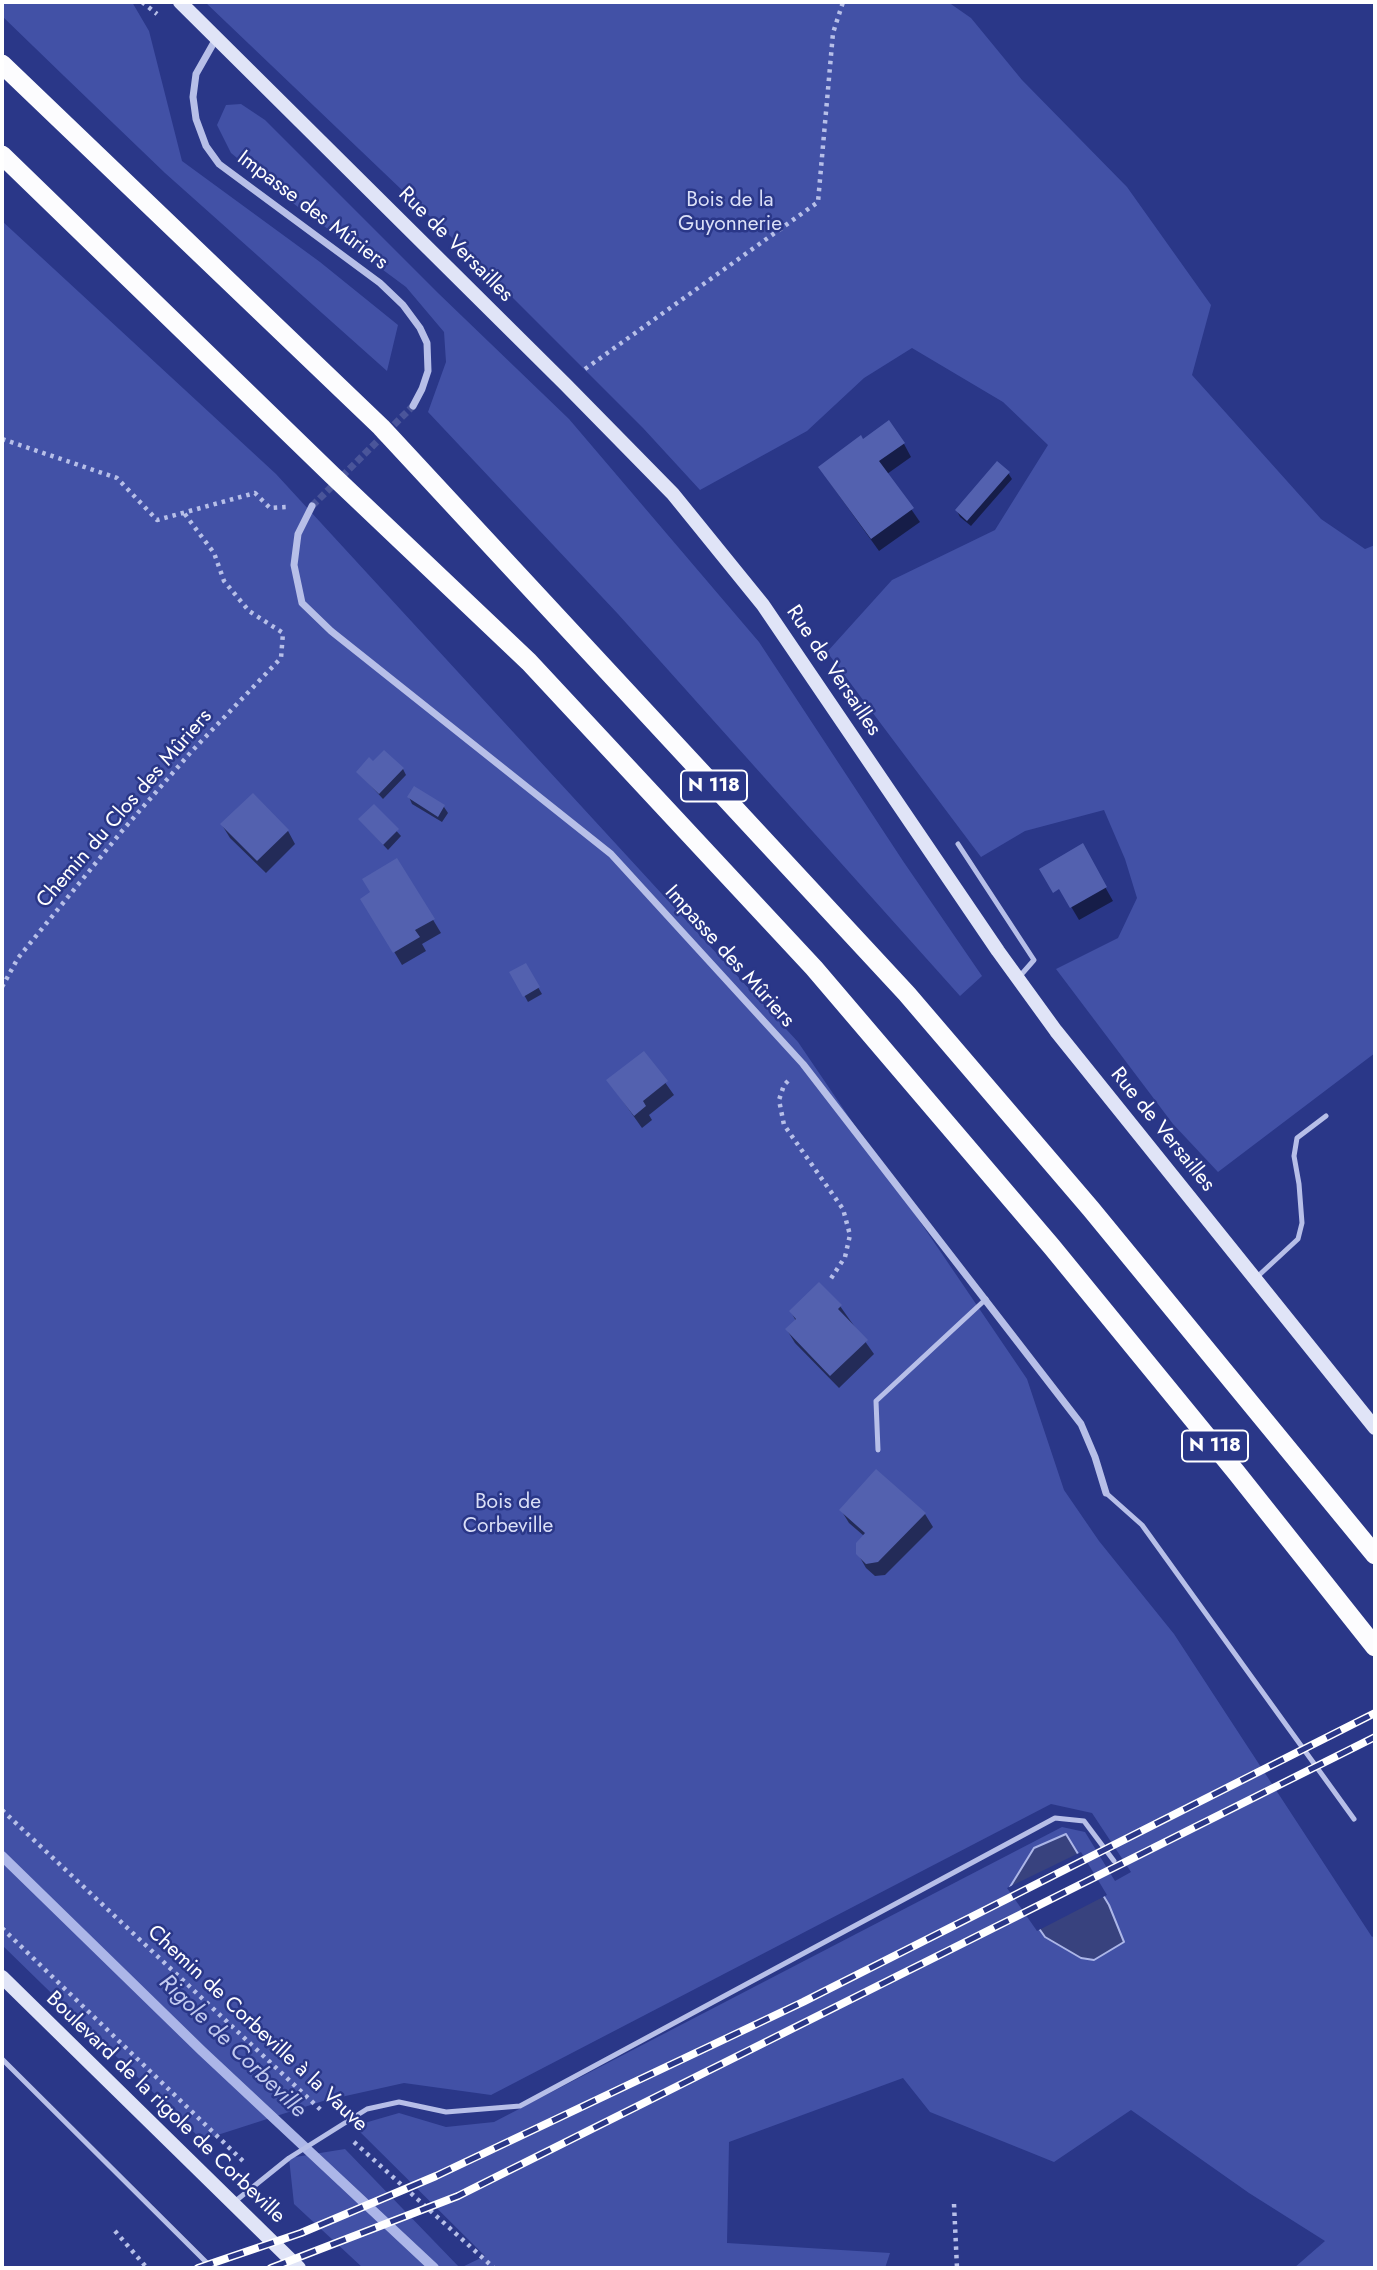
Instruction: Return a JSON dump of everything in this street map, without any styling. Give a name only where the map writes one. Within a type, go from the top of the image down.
[{"type":"highway","name":"N 118","points":[[2,64],[381,428],[907,994],[1091,1209],[1375,1555]]},
{"type":"highway","name":"N 118","points":[[2,155],[529,662],[814,968],[1052,1247],[1375,1647]]},
{"type":"main road","name":"Rue de Versailles","points":[[180,2],[673,494],[763,605],[1018,979],[1064,1041],[1375,1428]]},
{"type":"main road","name":"Boulevard de la rigole de Corbeville","points":[[2,1977],[299,2268]]},
{"type":"street","name":"Impasse des Mûriers","points":[[216,37],[196,74],[193,97],[196,119],[206,146],[219,164],[380,282],[403,305],[427,343],[428,371],[413,406]]},
{"type":"street","name":"Impasse des Mûriers","points":[[312,506],[298,534],[294,565],[302,603],[313,616],[611,854],[803,1064],[1081,1424],[1106,1493]]},
{"type":"lane","points":[[958,844],[1034,960],[1018,979]]},
{"type":"lane","points":[[1254,1280],[1298,1239],[1302,1223],[1294,1156],[1297,1138],[1326,1116]]},
{"type":"lane","points":[[878,1450],[876,1401],[986,1299]]},
{"type":"lane","points":[[1106,1493],[1142,1525],[1354,1819]]},
{"type":"lane","points":[[233,2203],[289,2158],[367,2109],[399,2102],[446,2112],[520,2106],[1055,1818],[1084,1821],[1114,1861]]},
{"type":"lane","points":[[2,2059],[212,2268]]},
{"type":"path","points":[[565,384],[818,202],[833,33],[843,2]]},
{"type":"path","points":[[2,439],[117,478],[157,520],[255,493],[270,508],[312,506]]},
{"type":"path","name":"Chemin du Clos des Mûriers","points":[[2,987],[18,958],[122,831],[191,752],[281,658],[283,633],[249,611],[224,580],[214,553],[184,513]]},
{"type":"path","points":[[803,1064],[784,1085],[779,1100],[784,1125],[842,1209],[850,1236],[845,1257],[830,1280]]},
{"type":"path","name":"Chemin de Corbeville à la Vauve","points":[[2,1810],[337,2126],[494,2268]]},
{"type":"path","points":[[2,1928],[261,2180]]},
{"type":"path","points":[[954,2204],[957,2268]]},
{"type":"path","points":[[115,2231],[146,2268]]},
{"type":"green space","points":[[2,2],[132,2],[149,31],[182,161],[320,262],[398,325],[387,371],[165,173],[2,16]]},
{"type":"green space","name":"Bois de la Guyonnerie","points":[[205,2],[948,2],[971,18],[1022,80],[1127,187],[1211,305],[1192,375],[1321,519],[1365,549],[1375,545],[1375,1053],[1218,1172],[1173,1124],[1056,969],[1118,938],[1137,898],[1125,859],[1104,810],[1025,831],[981,857],[827,652],[892,580],[995,530],[1048,445],[1003,402],[912,348],[864,378],[807,431],[700,490],[643,428],[469,254]]},
{"type":"green space","points":[[241,104],[265,120],[569,419],[759,642],[982,976],[960,996],[618,614],[428,412],[446,362],[444,332],[406,287],[282,195],[231,153],[217,125],[226,105]]},
{"type":"green space","name":"Bois de Corbeville","points":[[2,221],[276,474],[798,1042],[1027,1379],[1064,1490],[1099,1541],[1174,1634],[1372,1937],[1375,1935],[1375,2268],[1294,2268],[1325,2241],[1249,2193],[1131,2110],[1054,2162],[930,2112],[903,2078],[729,2142],[727,2243],[890,2253],[885,2268],[460,2268],[485,2256],[354,2126],[399,2113],[446,2127],[494,2122],[1062,1827],[1085,1832],[1115,1881],[1131,1872],[1092,1813],[1051,1804],[491,2095],[404,2083],[323,2101],[202,2140],[2,1945]]},
{"type":"green space","points":[[345,2149],[460,2268],[363,2268],[294,2204],[289,2158]]},
{"type":"shaded area","points":[[1066,1834],[1109,1905],[1124,1942],[1094,1960],[1081,1958],[1045,1937],[1010,1887],[1034,1848]]},
{"type":"pier","points":[[1081,1852],[1107,1895],[1037,1931],[1007,1888]]},
{"type":"building","points":[[889,420],[905,443],[879,461],[914,508],[871,539],[818,467],[861,435],[863,439]]},
{"type":"building","points":[[997,461],[1010,472],[967,521],[955,510]]},
{"type":"building","points":[[384,750],[404,768],[379,794],[356,772],[369,757],[373,761]]},
{"type":"building","points":[[414,786],[445,805],[438,817],[407,797]]},
{"type":"building","points":[[253,793],[289,830],[257,861],[220,824]]},
{"type":"building","points":[[374,804],[399,829],[383,845],[358,819]]},
{"type":"building","points":[[1083,843],[1107,887],[1070,908],[1059,889],[1053,893],[1039,869]]},
{"type":"building","points":[[397,858],[435,919],[415,930],[420,937],[393,953],[360,899],[370,892],[362,879]]},
{"type":"building","points":[[526,963],[540,987],[523,997],[509,972]]},
{"type":"building","points":[[644,1051],[668,1081],[643,1101],[646,1106],[634,1116],[606,1080]]},
{"type":"building","points":[[819,1282],[842,1305],[838,1309],[868,1340],[830,1376],[785,1329],[796,1319],[789,1311]]},
{"type":"building","points":[[876,1469],[926,1513],[878,1562],[866,1564],[856,1554],[856,1543],[865,1533],[839,1510]]},
{"type":"waterway","name":"Rigole de Corbeville","points":[[2,1856],[202,2051],[434,2268]]},
{"type":"tunnel","points":[[312,506],[413,406]]},
{"type":"railway","points":[[198,2268],[301,2233],[436,2176],[803,2002],[1375,1713]]},
{"type":"railway","points":[[271,2268],[458,2196],[1375,1737]]}]
